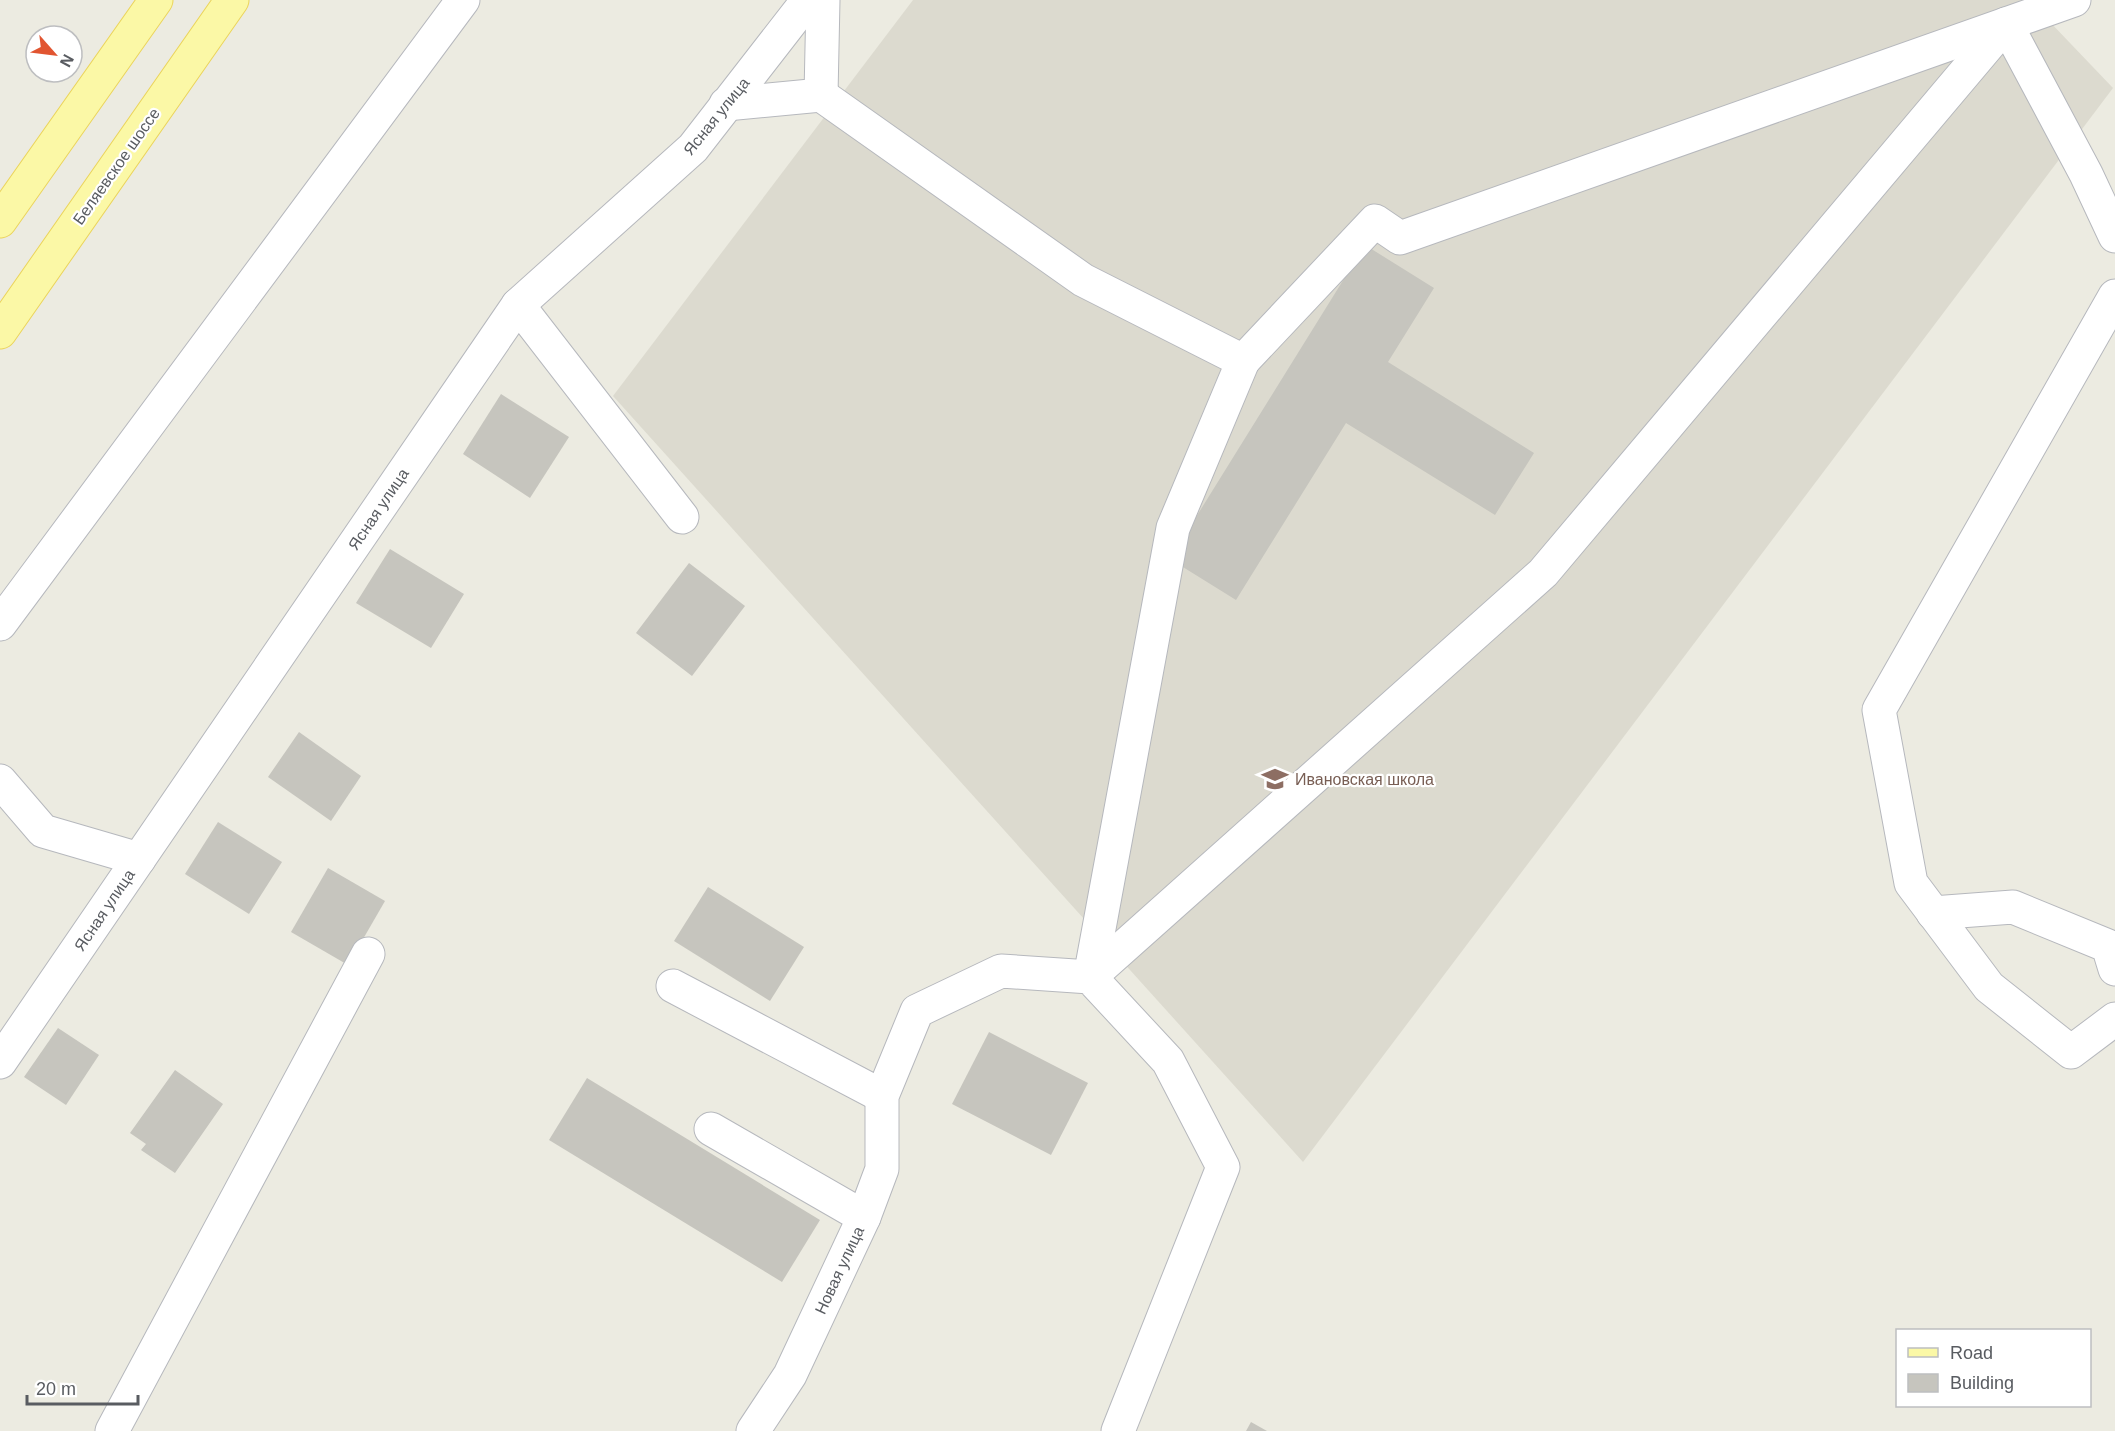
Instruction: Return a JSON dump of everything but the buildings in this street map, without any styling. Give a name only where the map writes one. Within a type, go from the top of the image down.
[{"type":"main road","points":[[0,221],[156,0]]},
{"type":"main road","name":"Беляевское шоссе","points":[[0,332],[232,0]]},
{"type":"street","points":[[0,624],[463,0]]},
{"type":"street","name":"Ясная улица","points":[[0,1062],[518,305],[693,148],[808,0]]},
{"type":"street","points":[[821,95],[823,0]]},
{"type":"street","points":[[1090,977],[1173,528],[1243,361],[1375,221],[1400,238],[2074,0]]},
{"type":"street","points":[[2006,24],[2086,174],[2115,236]]},
{"type":"street","points":[[1090,977],[1543,573],[2006,24]]},
{"type":"street","points":[[726,104],[821,95],[1083,280],[1243,361]]},
{"type":"street","points":[[2115,296],[1879,710],[1911,883],[1989,987],[2071,1052],[2115,1019]]},
{"type":"street","points":[[518,305],[682,517]]},
{"type":"street","points":[[0,782],[43,831],[139,859]]},
{"type":"street","points":[[1933,913],[2013,907],[2108,946],[2115,969]]},
{"type":"street","points":[[112,1431],[368,954]]},
{"type":"street","points":[[673,986],[882,1096],[916,1011],[1001,971],[1090,977],[1168,1061],[1223,1167],[1118,1431]]},
{"type":"street","name":"Новая улица","points":[[753,1431],[790,1375],[864,1217],[882,1169],[882,1096]]},
{"type":"street","points":[[711,1129],[864,1217]]},
{"type":"shaded area","name":"Ивановская школа","points":[[913,0],[2029,0],[2113,88],[1303,1162],[613,396]]},
{"type":"place","name":"Ивановская школа","points":[[1275,779]]}]
